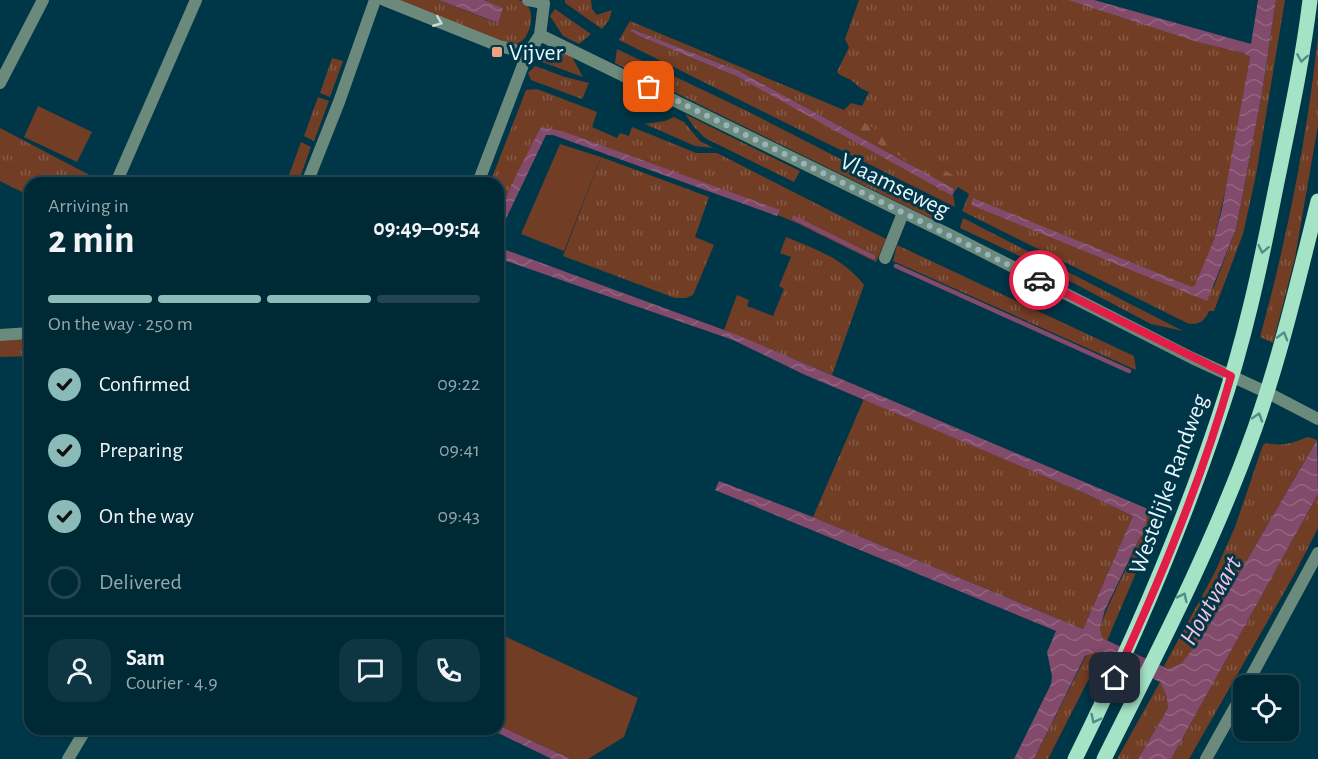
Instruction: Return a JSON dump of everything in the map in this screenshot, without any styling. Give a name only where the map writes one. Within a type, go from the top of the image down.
[{"type":"main road","name":"Westelijke Randweg","points":[[1075,759],[1115,678],[1174,542],[1220,416],[1257,281],[1297,88],[1310,0]]},
{"type":"main road","points":[[1104,759],[1203,557],[1254,429],[1298,284],[1318,201]]},
{"type":"street","points":[[0,83],[43,0]]},
{"type":"street","points":[[119,177],[196,0]]},
{"type":"street","points":[[309,177],[375,0]]},
{"type":"street","points":[[384,0],[499,46],[513,49],[526,57]]},
{"type":"street","points":[[480,177],[526,57],[540,35],[545,2],[528,0]]},
{"type":"street","name":"Vlaamseweg","points":[[540,35],[950,235],[1318,419]]},
{"type":"street","points":[[885,258],[903,213]]},
{"type":"street","points":[[0,335],[24,333]]},
{"type":"street","points":[[1253,675],[1313,574],[1318,553]]},
{"type":"street","points":[[1206,759],[1233,710]]},
{"type":"street","points":[[69,759],[83,735]]},
{"type":"green space","points":[[396,0],[439,0],[497,23],[503,8],[484,0],[518,0],[527,5],[531,21],[525,37],[515,46]]},
{"type":"green space","points":[[565,0],[591,0],[592,9],[597,15],[612,10],[609,20],[602,29],[565,3]]},
{"type":"green space","points":[[859,0],[1070,0],[1244,53],[1250,57],[1230,170],[1214,240],[1213,289],[1236,229],[1262,93],[1276,0],[1285,0],[1256,175],[1243,234],[1214,311],[1209,311],[1198,323],[1187,323],[962,211],[969,194],[958,187],[953,194],[955,207],[619,40],[630,21],[844,110],[851,103],[862,106],[869,92],[837,72],[849,47],[845,39]],"holes":[[[632,29],[739,71],[953,188],[953,193],[738,77],[639,36],[631,32]]]},
{"type":"green space","points":[[555,9],[591,34],[579,44],[563,36],[550,16]]},
{"type":"green space","points":[[1318,36],[1318,125],[1295,258],[1273,343],[1260,337],[1295,188]]},
{"type":"green space","points":[[555,49],[572,57],[583,77],[534,59],[539,52]]},
{"type":"green space","points":[[617,49],[745,110],[942,211],[936,221],[615,63]]},
{"type":"green space","points":[[332,58],[343,61],[330,97],[320,93]]},
{"type":"green space","points":[[535,66],[589,83],[582,99],[531,80],[528,73]]},
{"type":"green space","points":[[537,89],[597,112],[592,127],[617,138],[620,133],[629,136],[632,127],[696,153],[717,153],[886,239],[876,262],[799,224],[731,195],[541,127],[504,210],[504,177],[492,177],[526,90]]},
{"type":"green space","points":[[318,97],[329,101],[314,141],[304,136]]},
{"type":"green space","points":[[38,106],[92,132],[77,162],[24,137]]},
{"type":"green space","points":[[685,114],[800,171],[794,182],[705,138]]},
{"type":"green space","points":[[674,117],[684,122],[700,141],[713,148],[695,146],[645,124]]},
{"type":"green space","points":[[856,118],[956,177],[957,187],[853,130]]},
{"type":"green space","points":[[0,128],[93,177],[24,177],[24,193],[0,181]]},
{"type":"green space","points":[[301,142],[311,147],[300,177],[288,177]]},
{"type":"green space","points":[[560,144],[601,157],[564,251],[521,234]]},
{"type":"green space","points":[[601,157],[709,197],[695,237],[714,245],[693,295],[686,298],[675,298],[563,256]]},
{"type":"green space","points":[[963,218],[1183,331],[1151,324],[1047,269],[960,228]]},
{"type":"green space","points":[[786,237],[838,261],[864,285],[832,375],[724,330],[737,295],[749,300],[747,306],[773,316],[784,289],[779,286],[791,257],[780,253]]},
{"type":"green space","points":[[897,245],[1134,356],[1136,370],[893,261]]},
{"type":"green space","points":[[24,339],[24,356],[0,357],[0,341]]},
{"type":"green space","points":[[864,399],[1133,516],[1083,629],[813,517]]},
{"type":"green space","points":[[1308,437],[1317,440],[1204,634],[1181,665],[1168,669],[1164,666],[1214,574],[1235,527],[1263,445],[1266,443],[1287,444]]},
{"type":"green space","points":[[1318,494],[1318,528],[1294,575],[1237,675],[1233,675],[1233,682],[1189,759],[1171,759]]},
{"type":"green space","points":[[1159,508],[1138,568],[1101,655],[1048,759],[1034,759],[1100,628],[1133,555],[1148,509]]},
{"type":"green space","points":[[504,636],[638,698],[624,737],[588,759],[571,759],[504,728]]},
{"type":"green space","points":[[1160,682],[1166,695],[1168,708],[1138,759],[1117,759]]},
{"type":"water","points":[[439,0],[484,0],[503,8],[498,23]]},
{"type":"water","points":[[1068,0],[1094,0],[1251,44],[1258,0],[1276,0],[1262,93],[1236,229],[1207,301],[971,205],[973,198],[1192,287],[1195,285],[1214,240],[1222,209],[1250,57],[1244,53],[1198,42]]},
{"type":"water","points":[[632,29],[739,71],[953,188],[953,194],[951,195],[738,77],[639,36],[630,31]]},
{"type":"water","points":[[541,127],[562,131],[780,210],[777,216],[553,135],[546,135],[504,223],[504,204]]},
{"type":"water","points":[[504,249],[735,334],[1148,509],[1145,527],[1105,610],[1100,628],[1102,638],[1168,669],[1181,664],[1204,634],[1317,440],[1318,494],[1171,759],[1138,759],[1168,708],[1166,695],[1160,682],[1096,652],[1085,656],[1034,759],[1014,759],[1051,684],[1052,676],[1047,652],[1056,631],[715,490],[719,481],[813,517],[1083,629],[1133,516],[803,374],[733,340],[504,260]]},
{"type":"water","points":[[504,728],[571,759],[552,759],[502,735]]},
{"type":"waterway","points":[[794,218],[873,257]]},
{"type":"waterway","points":[[896,266],[1129,371]]},
{"type":"way so far","points":[[649,87],[1039,280]]},
{"type":"place","name":"Vijver","points":[[497,52]]},
{"type":"route","points":[[1039,280],[1231,376],[1220,416],[1174,542],[1115,678]]},
{"type":"water label","name":"Houtvaart","points":[[1210,600]]}]
